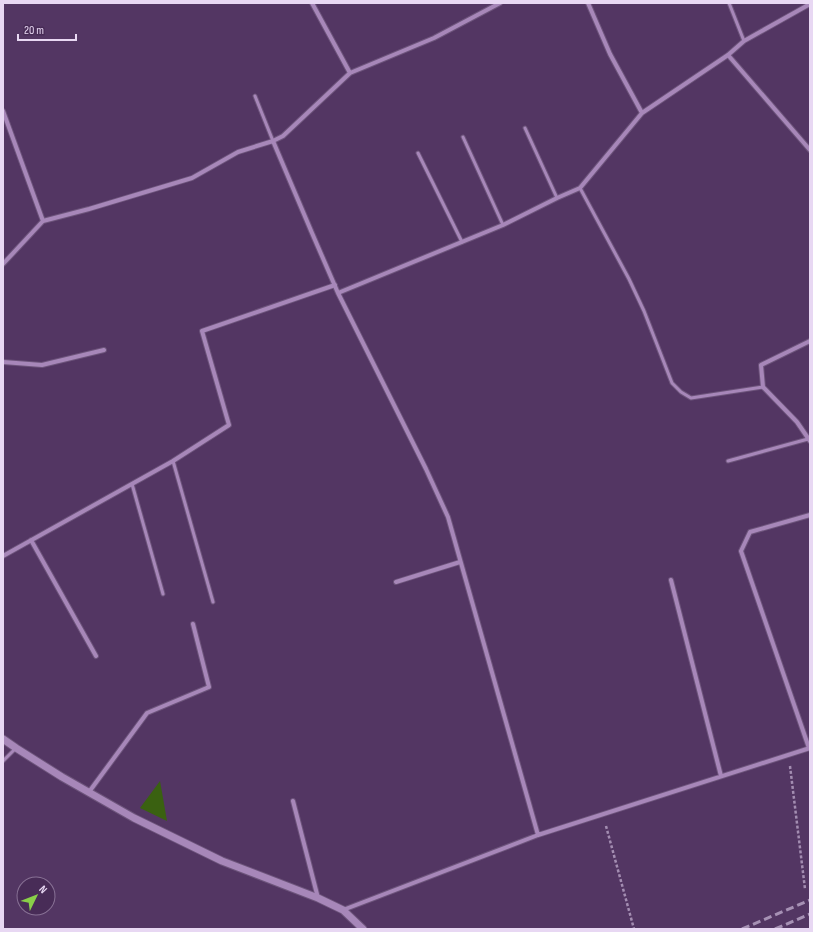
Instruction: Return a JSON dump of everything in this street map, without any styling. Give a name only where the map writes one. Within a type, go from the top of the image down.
[{"type":"street","points":[[312,3],[350,73]]},
{"type":"street","points":[[3,264],[43,221],[89,209],[192,178],[238,152],[284,136],[350,73],[434,38],[500,3]]},
{"type":"street","points":[[588,3],[610,54],[642,112]]},
{"type":"street","points":[[338,293],[503,225],[580,188],[642,112],[728,55],[744,41],[810,4]]},
{"type":"street","points":[[728,55],[810,150]]},
{"type":"street","points":[[3,111],[43,221]]},
{"type":"street","points":[[273,141],[338,293],[426,468],[448,517],[538,835]]},
{"type":"street","points":[[3,556],[173,461],[229,424],[202,330],[335,285]]},
{"type":"street","points":[[809,440],[797,422],[763,387],[762,365],[810,341]]},
{"type":"street","points":[[3,362],[42,365],[104,350]]},
{"type":"street","points":[[343,910],[538,835],[810,748],[741,551],[750,532],[810,514]]},
{"type":"street","points":[[31,540],[96,656]]},
{"type":"street","points":[[396,582],[460,562]]},
{"type":"street","points":[[671,580],[721,776]]},
{"type":"street","points":[[89,792],[147,713],[209,687],[193,624]]},
{"type":"street","points":[[3,739],[134,818],[222,861],[318,898],[343,910],[363,929]]},
{"type":"street","points":[[293,801],[318,898]]},
{"type":"lane","points":[[729,3],[744,41]]},
{"type":"lane","points":[[255,96],[273,141]]},
{"type":"lane","points":[[525,128],[557,198]]},
{"type":"lane","points":[[463,137],[503,225]]},
{"type":"lane","points":[[418,153],[462,242]]},
{"type":"lane","points":[[580,188],[629,279],[644,311],[672,383],[680,392],[691,398],[763,387]]},
{"type":"lane","points":[[728,461],[809,440]]},
{"type":"lane","points":[[173,461],[213,602]]},
{"type":"lane","points":[[132,484],[163,594]]},
{"type":"lane","points":[[3,761],[16,748]]},
{"type":"path","points":[[788,754],[805,889]]},
{"type":"path","points":[[603,814],[634,929]]},
{"type":"green space","points":[[160,781],[167,821],[140,808]]},
{"type":"railway","points":[[742,929],[810,900]]},
{"type":"railway","points":[[775,929],[810,914]]}]
